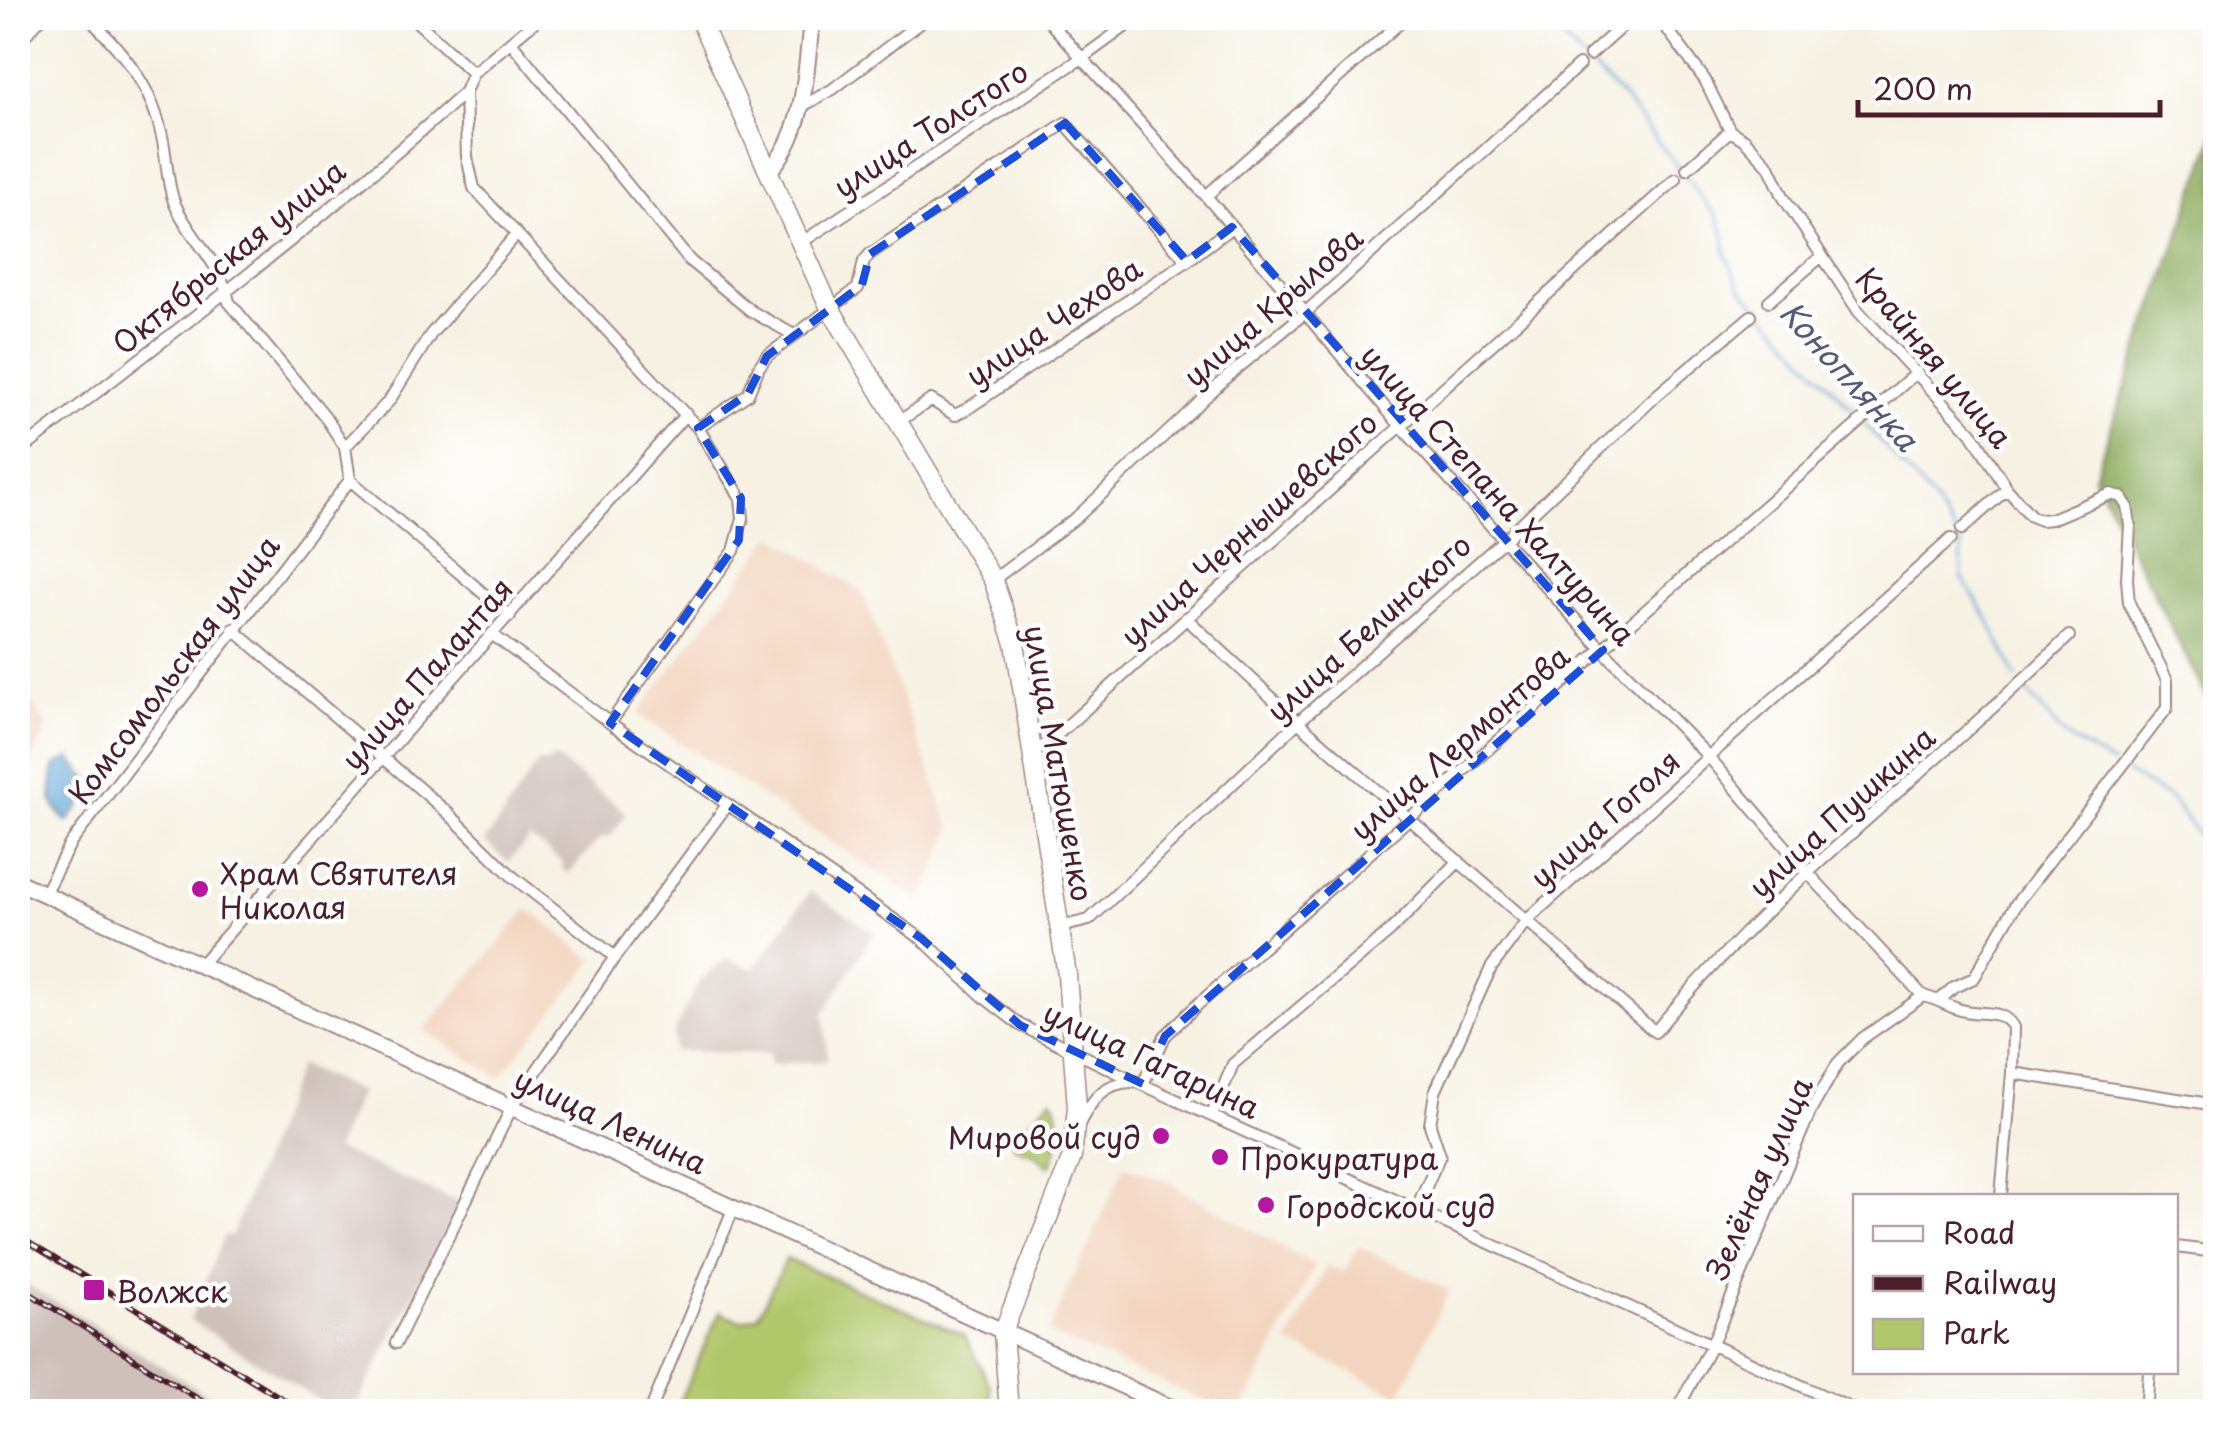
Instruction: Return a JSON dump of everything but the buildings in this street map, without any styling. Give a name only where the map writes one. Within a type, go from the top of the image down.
[{"type":"main road","name":"улица Матюшенко","points":[[698,18],[830,308],[993,580],[1015,643],[1060,928],[1074,1051],[1076,1129],[1065,1176],[1003,1332]]},
{"type":"main road","points":[[768,172],[790,145],[800,107],[812,18]]},
{"type":"main road","name":"улица Ленина","points":[[18,882],[1180,1412]]},
{"type":"main road","points":[[1003,1332],[1009,1412]]},
{"type":"street","points":[[18,44],[42,18]]},
{"type":"street","points":[[89,18],[124,54],[146,88],[159,121],[176,206],[224,279],[229,302],[346,447],[350,480],[510,616]]},
{"type":"street","points":[[413,18],[473,74]]},
{"type":"street","points":[[539,18],[473,74],[465,92],[470,178],[482,198],[698,428],[741,498],[739,540],[610,723]]},
{"type":"street","points":[[800,107],[833,89],[926,18]]},
{"type":"street","name":"улица Степана Халтурина","points":[[1046,18],[1206,196],[1399,424],[1603,650],[1709,757],[1808,873],[1923,996]]},
{"type":"street","name":"улица Толстого","points":[[799,244],[1137,18]]},
{"type":"street","points":[[1206,196],[1405,18]]},
{"type":"street","points":[[1590,55],[1632,18]]},
{"type":"street","name":"Крайняя улица","points":[[1659,18],[1706,80],[1730,131],[1745,140],[1769,166],[1784,198],[1859,312],[1982,446],[2007,488],[2031,516],[2041,520],[2060,516],[2110,494],[2121,497],[2128,506],[2129,603],[2167,680],[2167,708],[2016,904],[1974,978],[1954,986],[1941,999]]},
{"type":"street","points":[[512,42],[690,261],[751,310],[794,334]]},
{"type":"street","name":"улица Крылова","points":[[993,580],[1077,517],[1228,376],[1305,313],[1579,65]]},
{"type":"street","name":"Октябрьская улица","points":[[18,454],[227,291],[465,92]]},
{"type":"street","points":[[698,428],[748,394],[758,367],[794,334],[858,288],[870,254],[1065,124],[1187,261]]},
{"type":"street","points":[[1687,169],[1730,131]]},
{"type":"street","name":"улица Чернышевского","points":[[1032,752],[1048,743],[1676,178]]},
{"type":"street","name":"улица Чехова","points":[[898,422],[931,400],[955,415],[968,408],[1187,261],[1232,226]]},
{"type":"street","points":[[346,447],[389,401],[430,334],[516,235]]},
{"type":"street","points":[[1769,301],[1822,256]]},
{"type":"street","name":"улица Белинского","points":[[1060,928],[1089,920],[1298,722],[1505,539],[1657,395],[1751,316]]},
{"type":"street","name":"улица Лермонтова","points":[[1140,1083],[1165,1036],[1917,372]]},
{"type":"street","name":"улица Палантая","points":[[202,963],[686,414]]},
{"type":"street","name":"Комсомольская улица","points":[[44,894],[70,844],[350,480]]},
{"type":"street","points":[[1962,529],[2007,488]]},
{"type":"street","name":"улица Гоголя","points":[[1417,1207],[1440,1155],[1430,1125],[1435,1092],[1491,968],[1526,921],[1951,539]]},
{"type":"street","points":[[1186,618],[1298,722],[1526,921]]},
{"type":"street","points":[[233,629],[448,813],[513,878],[615,957]]},
{"type":"street","name":"улица Гагарина","points":[[493,635],[610,723],[922,939],[1020,1025],[1859,1412]]},
{"type":"street","name":"улица Пушкина","points":[[1526,921],[1655,1032],[1704,972],[2069,636]]},
{"type":"street","points":[[396,1343],[514,1105],[615,957],[727,805]]},
{"type":"street","points":[[1212,1115],[1233,1064],[1389,932],[1460,862]]},
{"type":"street","points":[[1923,996],[1941,999],[1961,1010],[1999,1014],[2012,1026],[2012,1073],[2001,1194]]},
{"type":"street","name":"Зелёная улица","points":[[1676,1412],[1712,1344],[1811,1110],[1838,1063],[1863,1038],[1923,996]]},
{"type":"street","points":[[2012,1073],[2216,1105]]},
{"type":"street","points":[[1076,1129],[1097,1096],[1122,1082],[1140,1083]]},
{"type":"street","points":[[650,1412],[734,1207]]},
{"type":"street","points":[[2178,1247],[2216,1252]]},
{"type":"street","points":[[2146,1412],[2149,1374]]},
{"type":"highlighted area","points":[[1065,123],[1187,261],[1232,227],[1603,650],[1165,1036],[1143,1084],[1020,1025],[922,939],[610,723],[739,540],[741,498],[698,428],[748,394],[767,356],[862,285],[870,254]]},
{"type":"shaded area","points":[[773,535],[862,592],[952,830],[921,901],[637,714]]},
{"type":"shaded area","points":[[18,677],[47,728],[18,790]]},
{"type":"shaded area","points":[[554,757],[627,813],[610,837],[600,838],[569,873],[562,869],[563,863],[530,838],[508,862],[485,842],[538,763],[549,763]]},
{"type":"shaded area","points":[[810,892],[874,932],[824,1013],[828,1061],[769,1064],[770,1054],[674,1051],[674,1032],[699,981],[726,959],[754,969]]},
{"type":"shaded area","points":[[528,909],[594,961],[499,1078],[424,1030]]},
{"type":"shaded area","points":[[299,1065],[360,1092],[335,1149],[460,1203],[354,1411],[336,1411],[190,1320],[224,1235],[231,1237]]},
{"type":"shaded area","points":[[1124,1166],[1166,1181],[1315,1266],[1242,1411],[1228,1411],[1048,1333]]},
{"type":"shaded area","points":[[1358,1246],[1449,1290],[1400,1395],[1288,1343],[1327,1266],[1345,1272]]},
{"type":"shaded area","points":[[18,1279],[230,1408],[233,1411],[18,1411]]},
{"type":"green space","points":[[2215,133],[2215,714],[2094,476]]},
{"type":"green space","points":[[1052,1098],[1059,1131],[1054,1157],[1047,1166],[1036,1154],[1015,1147],[1013,1140]]},
{"type":"green space","points":[[786,1259],[964,1335],[990,1385],[991,1411],[675,1411],[720,1312],[741,1321],[758,1316]]},
{"type":"water","points":[[70,758],[90,781],[80,806],[68,822],[56,808],[51,790],[55,766]]},
{"type":"waterway","name":"Коноплянка","points":[[1541,18],[1621,95],[1718,218],[1726,255],[1740,287],[1860,418]]},
{"type":"waterway","name":"Коноплянка","points":[[1865,424],[1933,500],[1961,542],[1962,577],[1988,619],[2016,678]]},
{"type":"waterway","name":"Коноплянка","points":[[2021,685],[2065,736],[2113,764]]},
{"type":"waterway","name":"Коноплянка","points":[[2127,773],[2171,799],[2216,858]]},
{"type":"railway","points":[[18,1236],[304,1412]]},
{"type":"railway","points":[[18,1286],[219,1412]]},
{"type":"place","name":"Храм Святителя Николая","points":[[200,889]]},
{"type":"place","name":"Мировой суд","points":[[1161,1136]]},
{"type":"place","name":"Прокуратура","points":[[1220,1157]]},
{"type":"place","name":"Городской суд","points":[[1266,1205]]},
{"type":"place","name":"Волжск","points":[[94,1290]]}]
